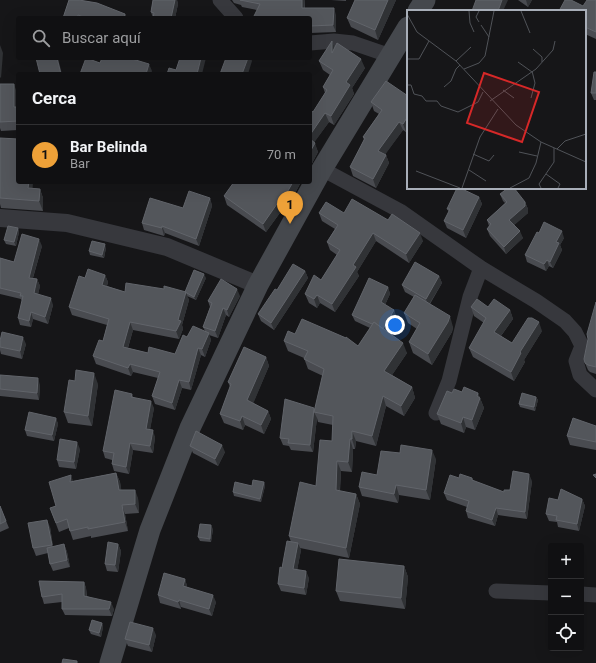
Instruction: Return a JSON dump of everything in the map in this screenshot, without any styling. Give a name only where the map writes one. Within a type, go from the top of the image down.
[{"type":"main road","points":[[419,10],[425,0]]},
{"type":"main road","points":[[110,663],[150,530],[188,435],[258,285],[322,169],[407,29]]},
{"type":"street","points":[[220,0],[234,16]]},
{"type":"street","points":[[312,43],[334,41],[353,43],[391,56]]},
{"type":"street","points":[[322,169],[400,211],[480,268],[536,301],[565,321],[575,332],[582,346],[576,361],[580,375],[596,390]]},
{"type":"street","points":[[0,218],[67,223],[167,248],[258,285]]},
{"type":"street","points":[[436,413],[449,381],[470,298],[480,268]]},
{"type":"street","points":[[496,591],[548,593]]},
{"type":"street","points":[[584,594],[596,595]]},
{"type":"building","points":[[69,0],[97,3],[125,14],[124,16],[64,16]]},
{"type":"building","points":[[153,0],[175,0],[171,16],[153,16],[154,13],[151,12]]},
{"type":"building","points":[[240,0],[302,0],[302,8],[334,8],[333,25],[312,26],[312,16],[254,16],[260,4]]},
{"type":"building","points":[[355,0],[388,0],[375,30],[347,18]]},
{"type":"building","points":[[476,0],[502,0],[498,10],[472,10]]},
{"type":"building","points":[[565,0],[571,0],[583,6],[587,0],[596,0],[596,32],[586,27],[586,10],[560,10]]},
{"type":"building","points":[[332,41],[332,53],[337,43],[361,59],[346,82],[350,85],[331,116],[325,113],[312,132],[312,111],[313,112],[327,90],[323,87],[333,70],[319,61]]},
{"type":"building","points":[[36,60],[58,60],[60,72],[40,72]]},
{"type":"building","points":[[85,60],[92,60],[100,63],[101,60],[136,60],[149,64],[147,72],[81,72]]},
{"type":"building","points":[[179,60],[200,60],[198,72],[168,72],[169,68],[176,70]]},
{"type":"building","points":[[225,60],[247,60],[243,72],[221,72]]},
{"type":"building","points":[[594,72],[596,72],[596,93],[591,93]]},
{"type":"building","points":[[386,81],[407,95],[407,118],[403,124],[399,122],[378,151],[386,155],[373,179],[350,167],[365,138],[363,137],[382,110],[371,102]]},
{"type":"building","points":[[0,84],[14,84],[14,107],[16,107],[16,121],[0,122]]},
{"type":"building","points":[[0,138],[16,139],[16,184],[29,184],[28,188],[40,189],[39,201],[0,198]]},
{"type":"building","points":[[312,141],[315,143],[312,148]]},
{"type":"building","points":[[233,184],[292,184],[281,203],[279,201],[263,224],[224,196]]},
{"type":"building","points":[[457,189],[462,189],[479,197],[463,230],[444,221],[450,209],[447,209]]},
{"type":"building","points":[[507,189],[515,189],[525,202],[525,206],[509,220],[520,231],[504,247],[487,229],[491,224],[487,220],[507,202],[500,194]]},
{"type":"building","points":[[189,191],[210,198],[196,239],[162,226],[162,228],[142,223],[150,198],[183,208]]},
{"type":"building","points":[[352,199],[388,220],[392,214],[420,233],[406,254],[373,233],[353,265],[356,267],[332,304],[317,295],[314,299],[305,294],[314,275],[321,280],[340,250],[327,242],[338,225],[319,213],[326,202],[344,213]]},
{"type":"building","points":[[544,222],[562,231],[556,242],[559,243],[550,262],[547,260],[544,264],[525,255]]},
{"type":"building","points":[[8,226],[18,228],[14,242],[4,240]]},
{"type":"building","points":[[22,234],[39,239],[29,278],[37,279],[34,293],[51,298],[45,317],[31,312],[29,321],[18,318],[23,296],[20,296],[21,293],[0,288],[0,258],[14,262]]},
{"type":"building","points":[[92,241],[105,244],[102,255],[89,251]]},
{"type":"building","points":[[415,262],[439,276],[426,299],[402,285]]},
{"type":"building","points":[[293,264],[305,271],[271,323],[258,314],[275,289],[277,290]]},
{"type":"building","points":[[88,269],[105,275],[102,285],[125,292],[126,283],[164,289],[164,286],[186,292],[178,320],[181,321],[176,331],[130,322],[123,347],[148,353],[149,347],[175,354],[183,335],[187,337],[193,326],[209,333],[202,349],[198,348],[189,382],[179,380],[172,403],[152,396],[160,372],[130,364],[128,368],[93,356],[99,340],[103,341],[109,319],[69,307],[79,276],[85,278]]},
{"type":"building","points":[[194,270],[204,274],[194,297],[185,292]]},
{"type":"building","points":[[369,278],[388,287],[381,302],[394,310],[383,329],[374,322],[372,324],[352,315]]},
{"type":"building","points":[[221,279],[237,289],[227,310],[223,308],[215,331],[203,327],[212,303],[208,301]]},
{"type":"building","points":[[415,295],[450,316],[448,322],[428,354],[409,342],[420,323],[404,313]]},
{"type":"building","points":[[477,299],[488,307],[494,299],[510,310],[494,332],[512,343],[528,318],[532,318],[539,322],[520,352],[521,353],[511,372],[469,348],[486,318],[471,307]]},
{"type":"building","points":[[596,302],[596,367],[585,363],[584,359],[588,339],[587,334]]},
{"type":"building","points":[[302,319],[346,337],[358,346],[374,322],[403,343],[384,371],[412,387],[401,406],[383,396],[372,436],[352,431],[348,462],[337,461],[336,490],[356,494],[346,548],[289,536],[300,482],[316,486],[320,440],[332,441],[333,416],[314,412],[324,369],[304,359],[308,351],[284,341],[288,331],[295,334]]},
{"type":"building","points":[[2,332],[23,337],[20,351],[0,347]]},
{"type":"building","points":[[244,347],[266,357],[247,400],[268,411],[261,425],[242,416],[240,421],[220,414],[231,384],[228,382]]},
{"type":"building","points":[[76,370],[94,373],[88,416],[64,412],[69,380],[75,381]]},
{"type":"building","points":[[0,375],[38,378],[37,393],[0,389]]},
{"type":"building","points":[[464,387],[478,393],[477,396],[480,398],[472,420],[463,417],[461,423],[437,414],[447,391],[452,393],[454,389],[462,392]]},
{"type":"building","points":[[115,390],[132,394],[131,397],[151,401],[146,429],[153,430],[150,446],[130,443],[126,467],[112,464],[114,453],[103,451]]},
{"type":"building","points":[[522,393],[536,397],[534,407],[519,404]]},
{"type":"building","points":[[285,399],[314,408],[310,445],[288,443],[289,439],[280,438]]},
{"type":"building","points":[[29,412],[56,418],[52,435],[25,430]]},
{"type":"building","points":[[573,418],[596,426],[596,442],[567,436]]},
{"type":"building","points":[[196,431],[222,445],[215,459],[190,446]]},
{"type":"building","points":[[60,439],[77,442],[74,462],[57,460]]},
{"type":"building","points":[[401,445],[432,450],[426,490],[396,485],[394,494],[359,487],[362,472],[377,475],[381,451],[400,453]]},
{"type":"building","points":[[513,471],[529,474],[525,512],[496,508],[492,520],[466,511],[469,501],[444,493],[450,475],[459,478],[460,474],[504,492],[504,490],[510,490]]},
{"type":"building","points":[[116,473],[119,490],[135,490],[135,504],[122,505],[125,522],[70,531],[67,519],[56,523],[50,508],[56,506],[49,482],[71,475],[70,482]]},
{"type":"building","points":[[253,480],[264,482],[260,499],[233,492],[235,482],[252,486]]},
{"type":"building","points":[[561,489],[582,499],[577,524],[556,520],[557,516],[546,514],[549,498],[558,500]]},
{"type":"building","points":[[0,506],[6,521],[0,524]]},
{"type":"building","points":[[47,520],[52,545],[33,548],[28,523]]},
{"type":"building","points":[[200,524],[211,525],[210,539],[198,537]]},
{"type":"building","points":[[287,541],[298,543],[293,569],[306,571],[304,588],[278,584],[280,567],[282,568]]},
{"type":"building","points":[[108,542],[118,544],[115,565],[105,564]]},
{"type":"building","points":[[64,544],[67,560],[50,564],[47,548]]},
{"type":"building","points":[[339,559],[404,566],[401,598],[336,591]]},
{"type":"building","points":[[164,573],[185,579],[183,586],[213,595],[209,609],[179,600],[178,602],[158,595]]},
{"type":"building","points":[[39,581],[84,582],[84,596],[111,602],[109,609],[62,609],[62,594],[42,597]]},
{"type":"building","points":[[92,620],[102,623],[99,633],[89,630]]},
{"type":"building","points":[[130,622],[153,628],[149,645],[125,639]]},
{"type":"building","points":[[63,659],[77,661],[77,663],[62,663]]},
{"type":"place","name":"Bar Belinda","points":[[290,224]]}]
